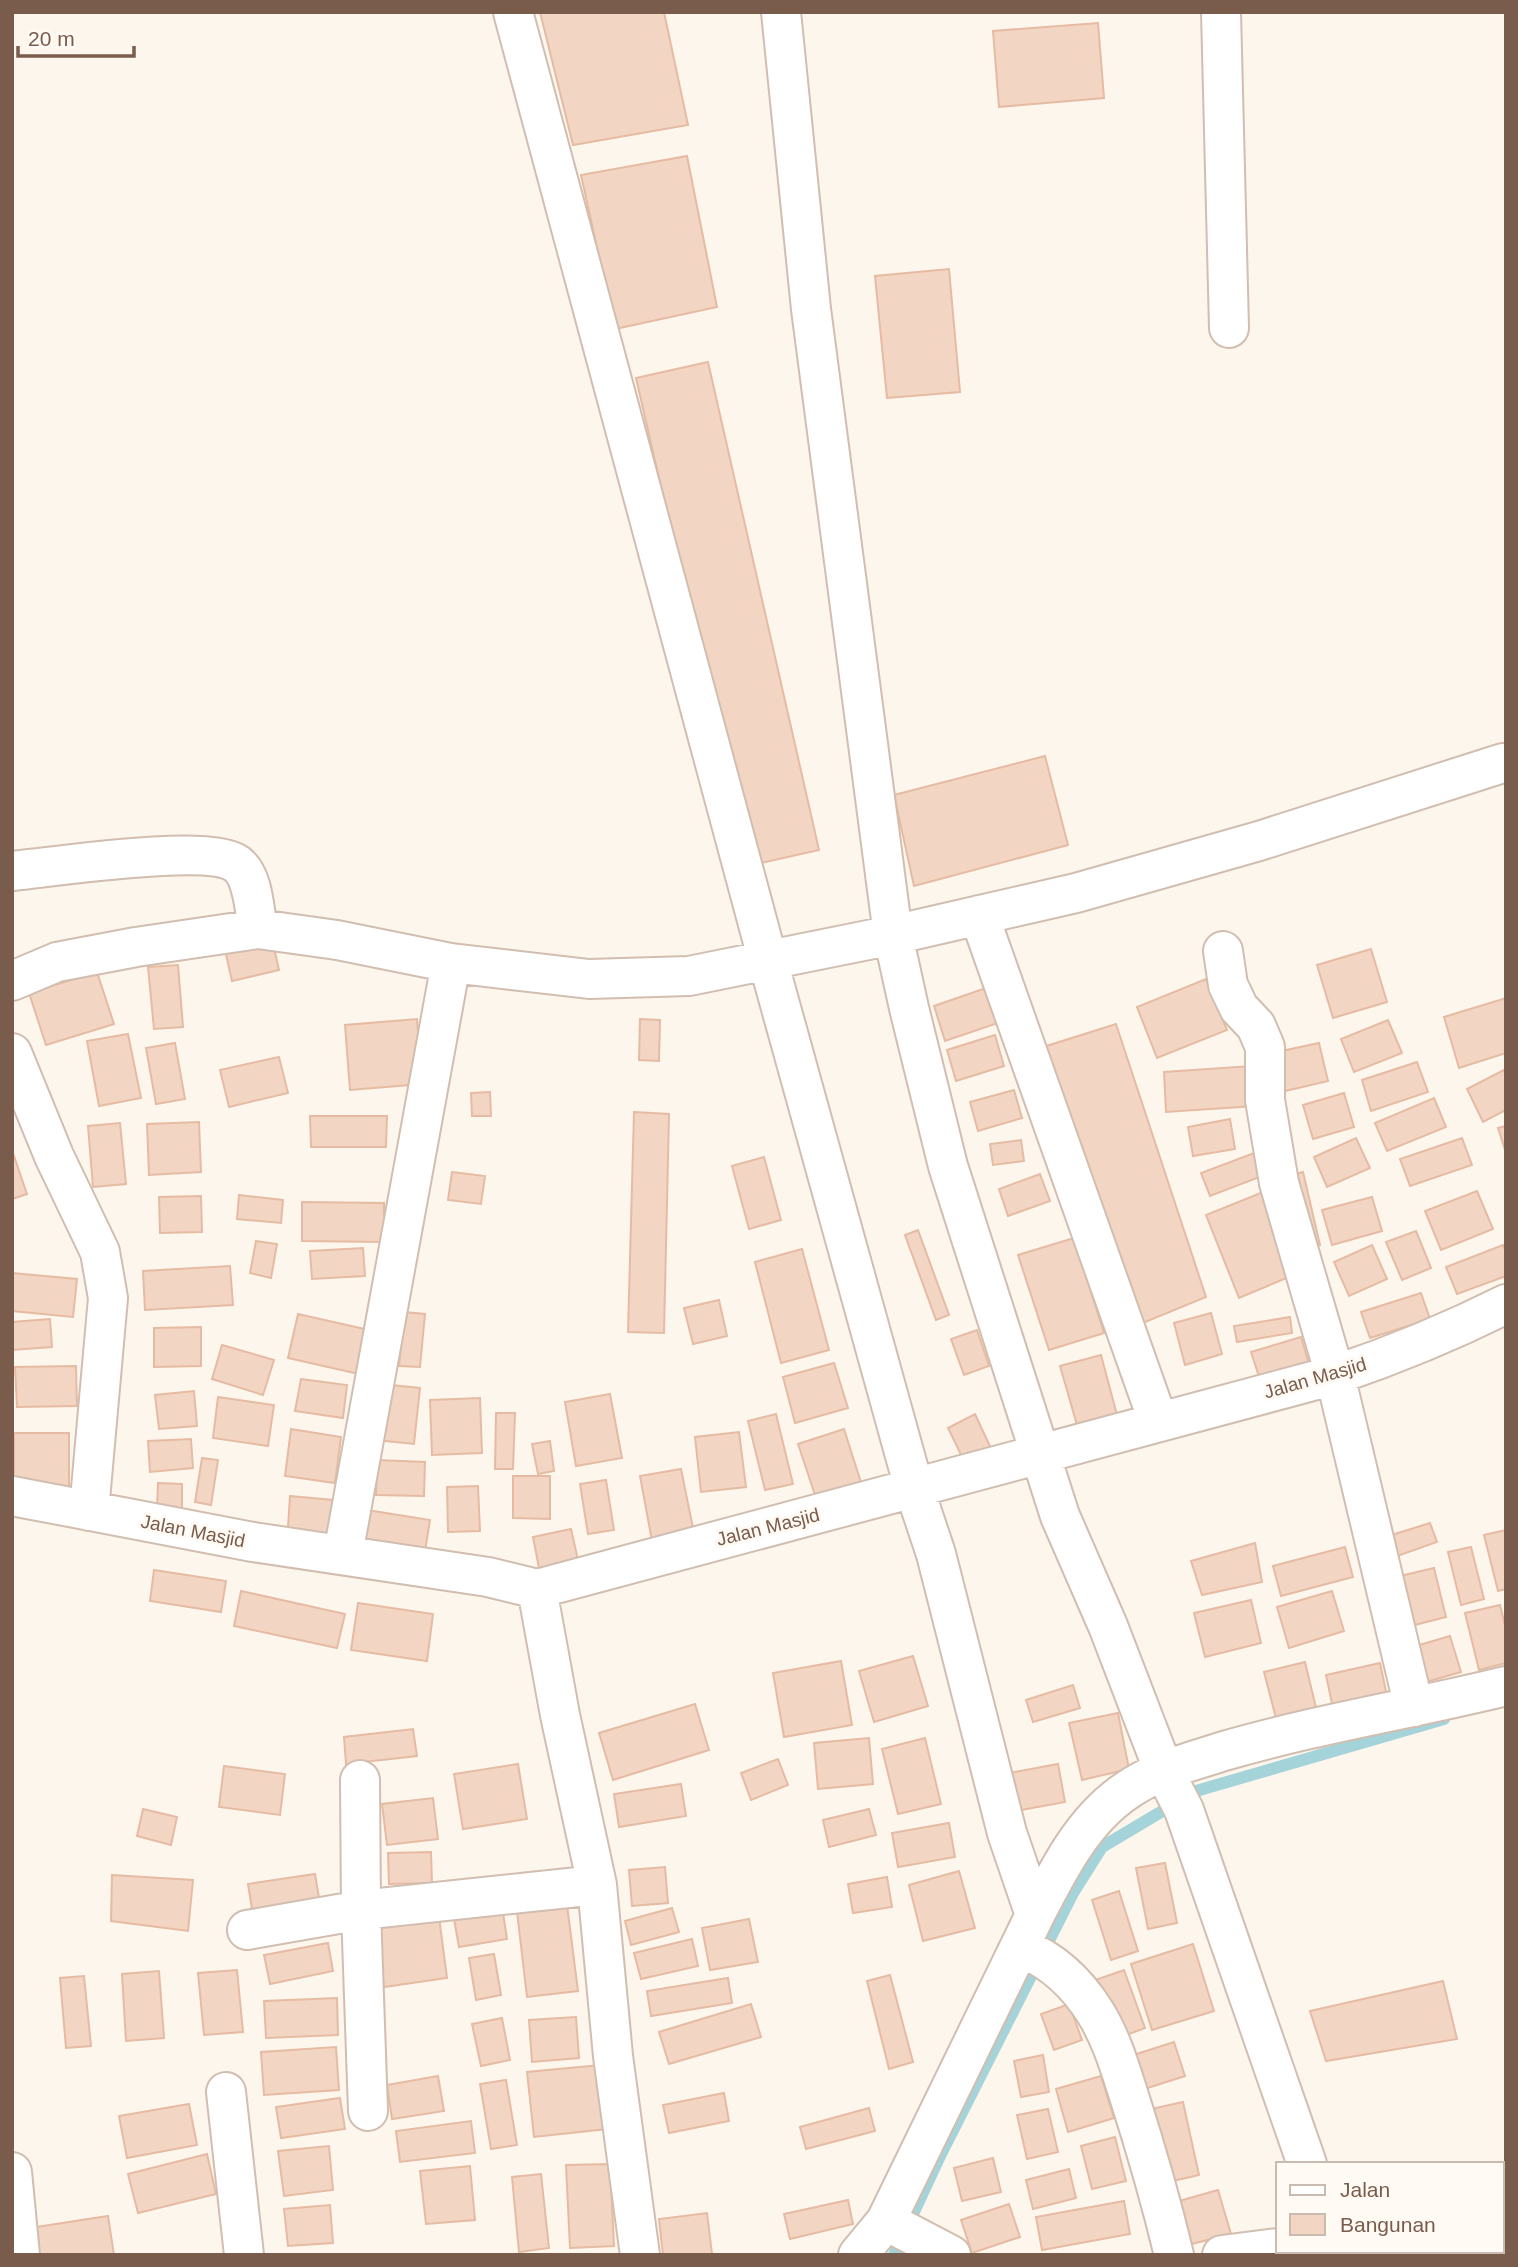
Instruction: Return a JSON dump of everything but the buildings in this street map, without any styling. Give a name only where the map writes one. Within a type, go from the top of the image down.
[{"type":"street","points":[[513,12],[768,961],[914,1488],[936,1554],[1038,1946],[1096,2012],[1117,2060],[1157,2184],[1174,2255]]},
{"type":"street","points":[[780,12],[811,309],[893,934],[909,1008],[948,1166],[1060,1516],[1174,1790],[1306,2162]]},
{"type":"street","points":[[1220,12],[1229,328]]},
{"type":"street","points":[[12,981],[57,962],[258,929],[337,940],[451,963],[589,979],[689,976],[1076,893],[1259,841],[1503,763]]},
{"type":"street","points":[[12,872],[176,854],[226,859],[239,865],[249,882],[258,929]]},
{"type":"street","points":[[979,915],[1158,1421]]},
{"type":"street","points":[[1223,951],[1227,985],[1239,1008],[1256,1026],[1265,1047],[1265,1100],[1279,1183],[1335,1375],[1414,1707]]},
{"type":"street","points":[[343,1555],[451,963]]},
{"type":"street","points":[[12,1053],[54,1156],[100,1252],[106,1286],[107,1310],[89,1511]]},
{"type":"street","name":"Jalan Masjid","points":[[12,1496],[253,1542],[488,1577],[537,1589],[1335,1375],[1394,1355],[1459,1328],[1506,1304]]},
{"type":"street","points":[[537,1589],[560,1715],[597,1885],[613,2056],[640,2255]]},
{"type":"street","points":[[859,2255],[912,2234],[1038,1946],[1059,1868],[1094,1818],[1125,1791],[1174,1790],[1255,1742],[1506,1686]]},
{"type":"street","points":[[360,1780],[361,1910],[368,2111]]},
{"type":"street","points":[[247,1930],[361,1910],[597,1885]]},
{"type":"street","points":[[226,2092],[244,2255]]},
{"type":"street","points":[[12,2172],[20,2255]]},
{"type":"street","points":[[1222,2255],[1276,2248]]},
{"type":"waterway","points":[[894,2255],[940,2156],[1073,1893],[1102,1847],[1196,1791],[1444,1719]]},
{"type":"waterway","points":[[1379,2255],[1392,2253]]}]
